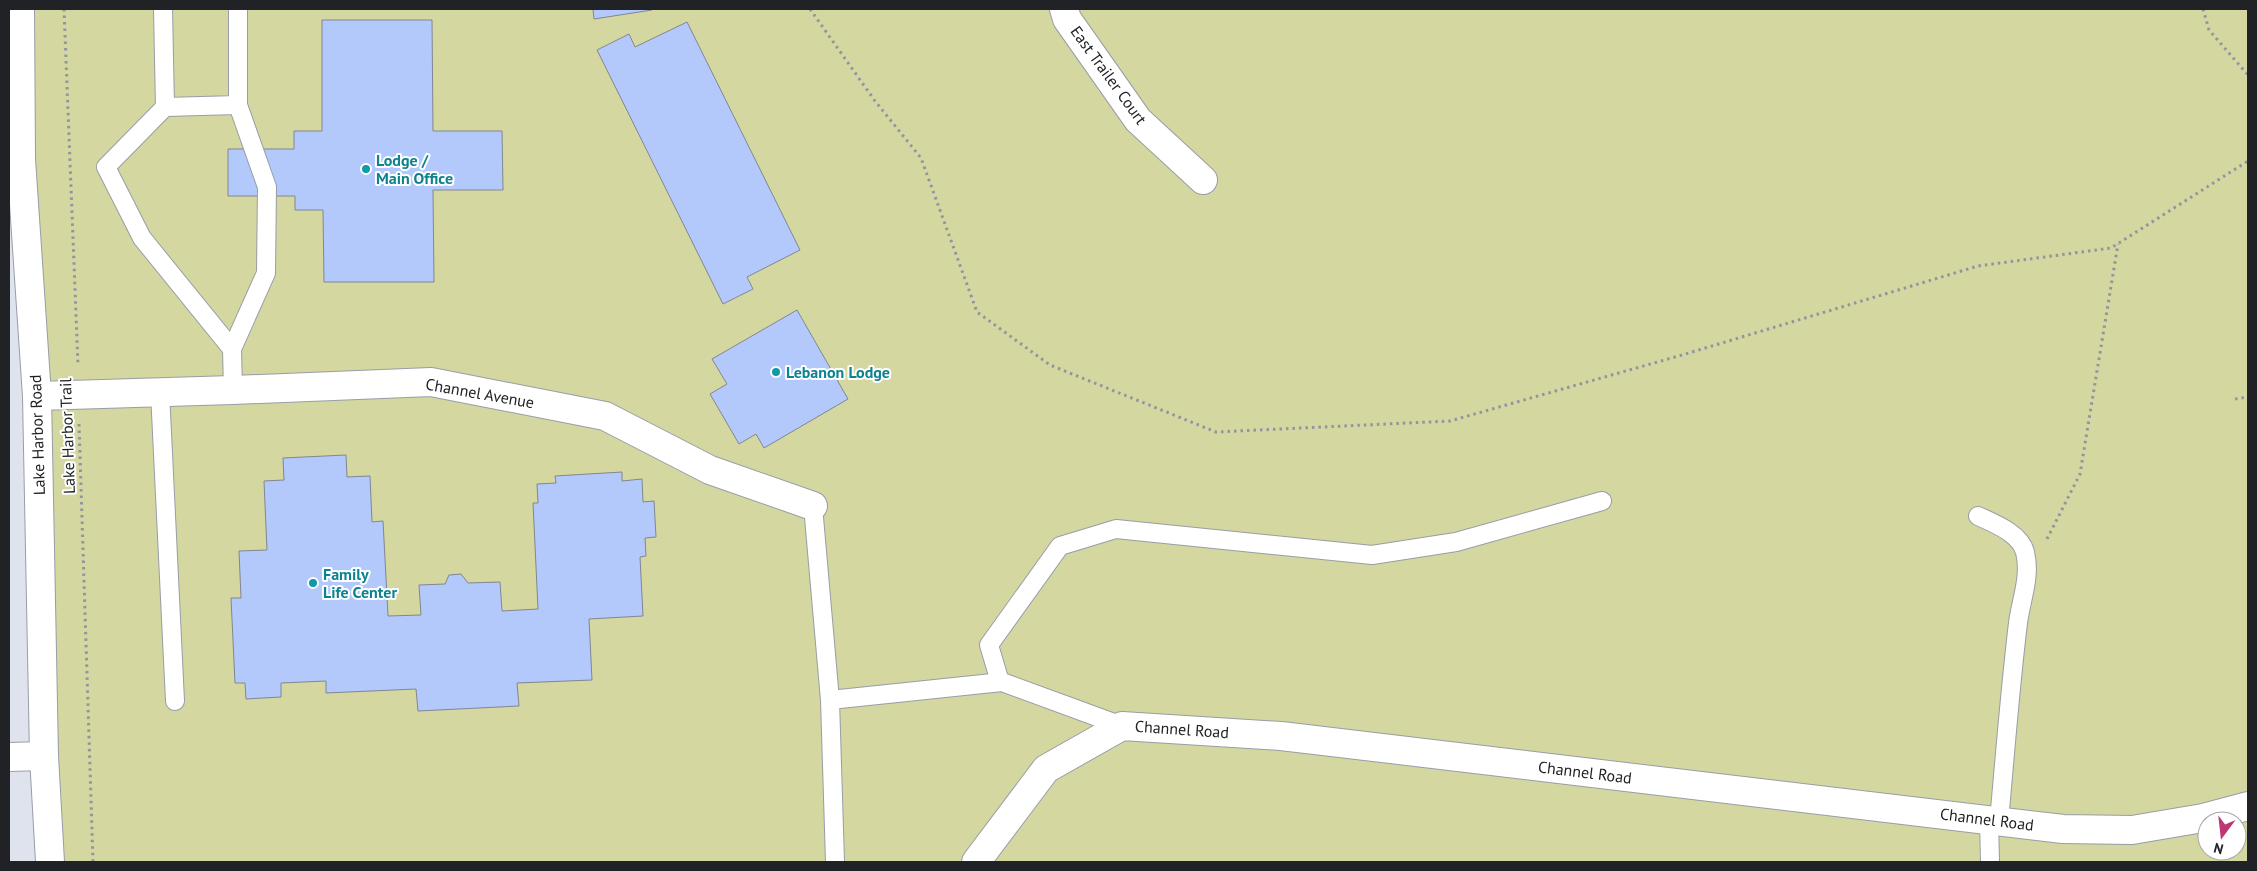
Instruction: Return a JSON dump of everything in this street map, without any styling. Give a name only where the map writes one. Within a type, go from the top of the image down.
[{"type":"street","name":"Lake Harbor Road","points":[[20,9],[21,159],[37,396],[44,756],[50,862]]},
{"type":"street","name":"East Trailer Court","points":[[1064,9],[1067,19],[1138,120],[1203,180]]},
{"type":"street","name":"Channel Avenue","points":[[37,396],[431,382],[605,416],[710,470],[813,506]]},
{"type":"street","name":"Channel Road","points":[[976,862],[1046,769],[1122,726],[1282,736],[2063,828],[2132,830],[2203,818],[2248,806]]},
{"type":"street","points":[[9,757],[44,756]]},
{"type":"lane","points":[[163,9],[165,107]]},
{"type":"lane","points":[[233,390],[232,349],[266,273],[267,187],[238,105],[238,9]]},
{"type":"lane","points":[[232,349],[142,238],[106,167],[165,107],[238,105]]},
{"type":"lane","points":[[160,392],[175,702]]},
{"type":"lane","points":[[1000,682],[990,645],[1060,546],[1116,529],[1372,555],[1456,542],[1602,500]]},
{"type":"lane","points":[[813,506],[830,700],[835,862]]},
{"type":"lane","points":[[1978,516],[2013,535],[2024,550],[2027,579],[2018,621],[1990,862]]},
{"type":"lane","points":[[830,700],[1000,682],[1122,726]]},
{"type":"path","name":"Lake Harbor Trail","points":[[64,9],[93,862]]},
{"type":"path","points":[[810,9],[875,101],[921,158],[977,312],[1050,364],[1216,432],[1450,421],[1682,355],[1978,266],[2111,248],[2248,161]]},
{"type":"path","points":[[2203,9],[2209,30],[2248,74]]},
{"type":"path","points":[[2027,579],[2080,474],[2118,243]]},
{"type":"path","points":[[2235,399],[2248,397]]},
{"type":"green space","points":[[20,9],[2248,9],[2248,862],[50,862]]},
{"type":"building","points":[[593,9],[652,9],[652,10],[594,19]]},
{"type":"building","name":"Lodge / Main Office","points":[[322,20],[432,20],[433,131],[502,131],[503,190],[433,190],[434,282],[324,282],[323,210],[295,210],[295,196],[228,196],[228,149],[294,149],[294,131],[322,131]]},
{"type":"building","points":[[687,22],[800,250],[747,277],[753,289],[723,304],[597,50],[629,34],[635,47]]},
{"type":"building","name":"Lebanon Lodge","points":[[797,310],[848,399],[764,448],[756,434],[739,444],[710,394],[727,384],[712,359]]},
{"type":"building","name":"Family Life Center","points":[[346,455],[347,477],[370,476],[372,522],[383,521],[388,616],[421,615],[419,585],[445,584],[449,575],[461,574],[468,583],[500,582],[502,611],[538,609],[533,503],[538,503],[537,484],[556,483],[555,476],[622,472],[622,481],[642,479],[643,502],[654,501],[656,537],[645,538],[646,556],[640,557],[643,616],[589,619],[592,680],[517,683],[519,706],[418,711],[416,689],[326,693],[326,681],[281,683],[281,697],[246,699],[245,683],[235,683],[231,598],[241,598],[239,551],[267,550],[264,481],[284,480],[283,458]]},
{"type":"place","name":"Lodge / Main Office","points":[[366,169]]},
{"type":"place","name":"Lebanon Lodge","points":[[776,372]]},
{"type":"place","name":"Family Life Center","points":[[313,583]]}]
